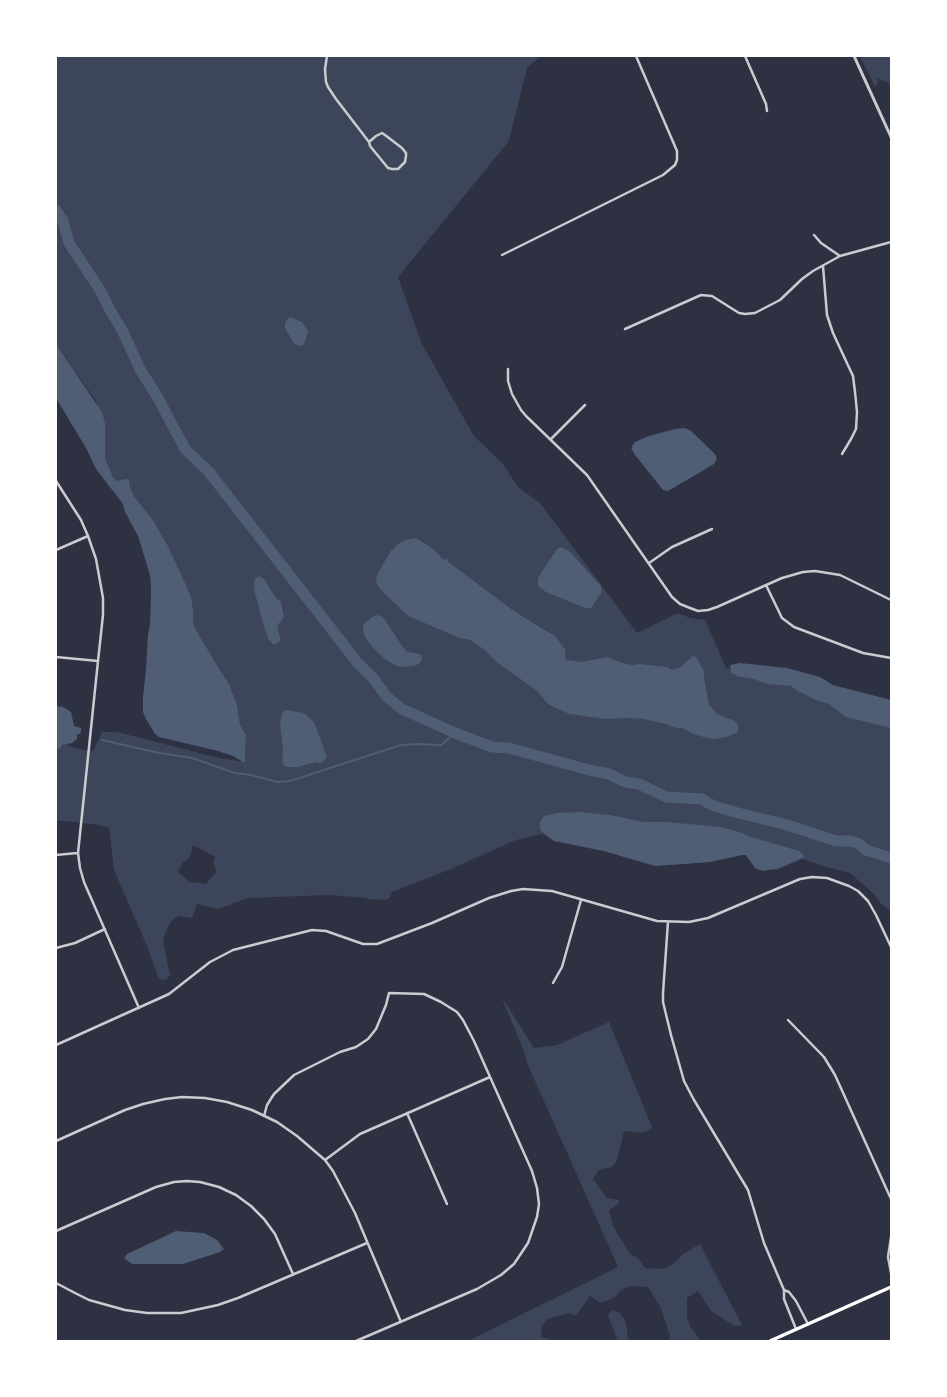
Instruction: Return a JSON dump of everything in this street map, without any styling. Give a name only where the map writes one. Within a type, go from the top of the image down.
[{"type":"main road","points":[[770,1341],[891,1287]]},
{"type":"street","points":[[327,56],[325,69],[328,88],[369,142],[372,149],[388,168],[398,169],[405,162],[406,153],[385,135],[379,134],[369,142]]},
{"type":"street","points":[[502,255],[663,175],[674,165],[677,160],[677,151],[636,56]]},
{"type":"street","points":[[745,56],[766,104],[767,111]]},
{"type":"street","points":[[854,56],[890,130],[891,137]]},
{"type":"street","points":[[814,235],[840,256]]},
{"type":"street","points":[[625,329],[701,295],[712,296],[739,313],[755,313],[780,300],[802,279],[840,256],[891,242]]},
{"type":"street","points":[[822,266],[827,315],[833,333],[853,376],[855,392],[857,412],[856,429],[842,454]]},
{"type":"street","points":[[508,369],[508,381],[512,394],[526,416],[587,475],[672,597],[680,604],[698,610],[708,610],[782,578],[804,572],[827,572],[840,575],[891,600]]},
{"type":"street","points":[[551,439],[585,405]]},
{"type":"street","points":[[56,481],[81,520],[88,536],[96,559],[103,598],[103,615],[78,853],[80,868],[84,882],[139,1008]]},
{"type":"street","points":[[649,563],[672,547],[712,529]]},
{"type":"street","points":[[56,550],[88,536]]},
{"type":"street","points":[[766,585],[782,618],[794,627],[863,653],[891,658]]},
{"type":"street","points":[[56,657],[98,661]]},
{"type":"street","points":[[56,855],[78,853]]},
{"type":"street","points":[[56,1045],[169,994],[210,962],[233,950],[312,930],[326,932],[364,944],[377,944],[488,898],[511,891],[529,889],[552,891],[642,917],[668,922],[689,922],[708,918],[805,878],[817,877],[841,882],[864,897],[876,915],[891,947]]},
{"type":"street","points":[[553,983],[562,967],[581,900]]},
{"type":"street","points":[[668,922],[663,1002],[670,1035],[684,1081],[748,1190],[767,1251],[784,1290],[784,1299],[796,1329]]},
{"type":"street","points":[[56,948],[75,943],[105,929]]},
{"type":"street","points":[[264,1116],[267,1105],[274,1094],[294,1074],[340,1052],[356,1047],[368,1039],[376,1029],[386,1005],[389,993],[424,994],[457,1012],[470,1031],[532,1171],[537,1188],[539,1204],[537,1217],[528,1243],[517,1260],[501,1275],[477,1289],[356,1341]]},
{"type":"street","points":[[788,1020],[824,1057],[835,1075],[891,1199]]},
{"type":"street","points":[[325,1160],[360,1134],[490,1077]]},
{"type":"street","points":[[56,1141],[125,1110],[143,1104],[182,1097],[205,1098],[227,1102],[252,1110],[277,1122],[297,1136],[325,1160],[333,1171],[367,1243],[401,1322]]},
{"type":"street","points":[[407,1113],[447,1204]]},
{"type":"street","points":[[56,1231],[156,1187],[174,1182],[200,1182],[218,1187],[236,1195],[251,1206],[264,1219],[275,1234],[293,1274]]},
{"type":"street","points":[[891,1237],[888,1257],[891,1273]]},
{"type":"street","points":[[56,1283],[75,1293],[113,1307],[134,1312],[170,1314],[197,1311],[218,1306],[367,1243]]},
{"type":"street","points":[[784,1290],[789,1292],[796,1301],[808,1324]]},
{"type":"shaded area","points":[[56,56],[541,56],[527,68],[509,141],[398,277],[422,344],[474,436],[503,464],[518,487],[540,503],[637,633],[678,613],[690,618],[705,620],[726,668],[891,715],[891,908],[889,910],[880,903],[874,894],[850,873],[803,859],[777,870],[759,870],[755,868],[746,855],[710,862],[655,866],[604,851],[554,841],[542,834],[516,840],[451,869],[392,892],[390,898],[384,900],[370,900],[366,898],[330,895],[248,898],[219,909],[197,904],[192,918],[179,916],[171,921],[163,939],[170,976],[165,980],[159,979],[147,946],[114,870],[109,828],[99,825],[56,821],[56,748],[60,749],[62,745],[66,744],[74,748],[93,751],[102,732],[117,732],[219,758],[245,762],[246,735],[240,724],[237,704],[232,691],[195,628],[192,600],[167,544],[153,520],[134,496],[130,483],[116,481],[113,477],[105,459],[105,423],[96,401],[56,344]],"holes":[[[193,845],[215,857],[213,863],[217,871],[206,884],[190,882],[178,872],[183,862],[190,858]]]},
{"type":"shaded area","points":[[860,56],[891,56],[891,84],[877,78],[878,83],[875,87]]},
{"type":"shaded area","points":[[290,317],[302,322],[308,331],[302,346],[295,345],[285,328],[285,323]]},
{"type":"shaded area","points":[[56,344],[102,412],[105,423],[105,459],[113,477],[116,481],[126,479],[129,480],[134,496],[153,520],[167,544],[186,585],[192,600],[195,628],[229,684],[237,704],[240,724],[246,735],[245,762],[218,751],[159,737],[155,734],[146,719],[143,712],[143,697],[150,625],[150,575],[138,536],[125,512],[123,504],[96,469],[86,448],[56,398]]},
{"type":"shaded area","points":[[685,428],[691,431],[715,454],[717,459],[714,464],[668,491],[663,490],[631,448],[635,442],[649,436]]},
{"type":"shaded area","points":[[416,538],[432,548],[444,560],[448,558],[447,561],[511,609],[554,635],[565,649],[566,660],[582,662],[607,657],[632,665],[640,664],[667,667],[672,670],[681,667],[693,656],[696,657],[704,671],[709,705],[717,714],[735,721],[738,725],[738,732],[727,737],[713,739],[693,734],[682,728],[676,728],[644,719],[606,719],[569,714],[548,704],[536,690],[498,663],[482,648],[470,640],[460,638],[408,616],[379,588],[376,582],[377,575],[390,552],[398,544],[405,540]]},
{"type":"shaded area","points":[[561,547],[569,551],[601,586],[602,592],[591,608],[585,608],[546,592],[538,586],[539,576],[557,549]]},
{"type":"shaded area","points":[[260,576],[264,579],[276,598],[281,602],[284,617],[277,626],[281,641],[274,645],[269,640],[265,630],[255,593],[255,578]]},
{"type":"shaded area","points":[[378,615],[383,617],[407,652],[420,654],[422,656],[422,660],[419,664],[414,666],[397,666],[385,659],[373,648],[365,637],[363,625],[372,617]]},
{"type":"shaded area","points":[[740,663],[787,668],[820,677],[833,685],[891,700],[891,728],[846,717],[829,704],[816,700],[791,686],[768,684],[750,678],[740,677],[731,673],[730,665]]},
{"type":"shaded area","points":[[56,706],[63,707],[71,712],[74,726],[81,728],[80,734],[77,734],[77,739],[72,743],[62,745],[60,749],[56,748]]},
{"type":"shaded area","points":[[286,710],[304,713],[314,722],[327,757],[321,763],[316,762],[298,767],[285,767],[282,761],[283,750],[280,724],[282,713]]},
{"type":"shaded area","points":[[579,812],[610,815],[644,822],[667,822],[721,827],[799,851],[804,857],[779,868],[763,871],[755,868],[746,855],[710,862],[655,866],[604,851],[554,841],[540,830],[540,822],[544,816],[558,813]]},
{"type":"shaded area","points":[[501,996],[534,1048],[557,1045],[609,1022],[652,1127],[651,1129],[642,1133],[624,1131],[617,1161],[612,1167],[599,1170],[593,1179],[607,1198],[619,1200],[618,1204],[609,1210],[613,1226],[630,1254],[637,1257],[645,1268],[663,1269],[672,1265],[683,1254],[700,1244],[742,1325],[734,1326],[711,1311],[698,1291],[687,1298],[687,1317],[690,1326],[701,1341],[669,1341],[670,1336],[661,1308],[648,1287],[631,1286],[621,1290],[615,1297],[601,1303],[590,1296],[576,1316],[570,1313],[547,1319],[542,1326],[541,1337],[563,1341],[468,1341],[618,1267],[527,1063],[524,1051]]},
{"type":"shaded area","points":[[176,1231],[204,1233],[217,1240],[224,1249],[220,1252],[183,1264],[132,1264],[124,1258],[127,1254]]},
{"type":"shaded area","points":[[612,1310],[620,1313],[626,1322],[628,1339],[635,1341],[618,1341],[608,1316]]},
{"type":"waterway","points":[[56,210],[63,221],[69,243],[100,290],[122,330],[140,369],[158,398],[185,449],[209,472],[357,662],[373,678],[387,697],[402,709],[455,733],[492,747],[509,748],[609,774],[625,782],[639,784],[666,797],[702,799],[717,807],[784,824],[836,841],[858,843],[866,850],[891,858]]},
{"type":"waterway","points":[[102,740],[159,753],[192,758],[235,773],[251,775],[277,782],[290,781],[401,745],[441,745],[455,733]]}]
